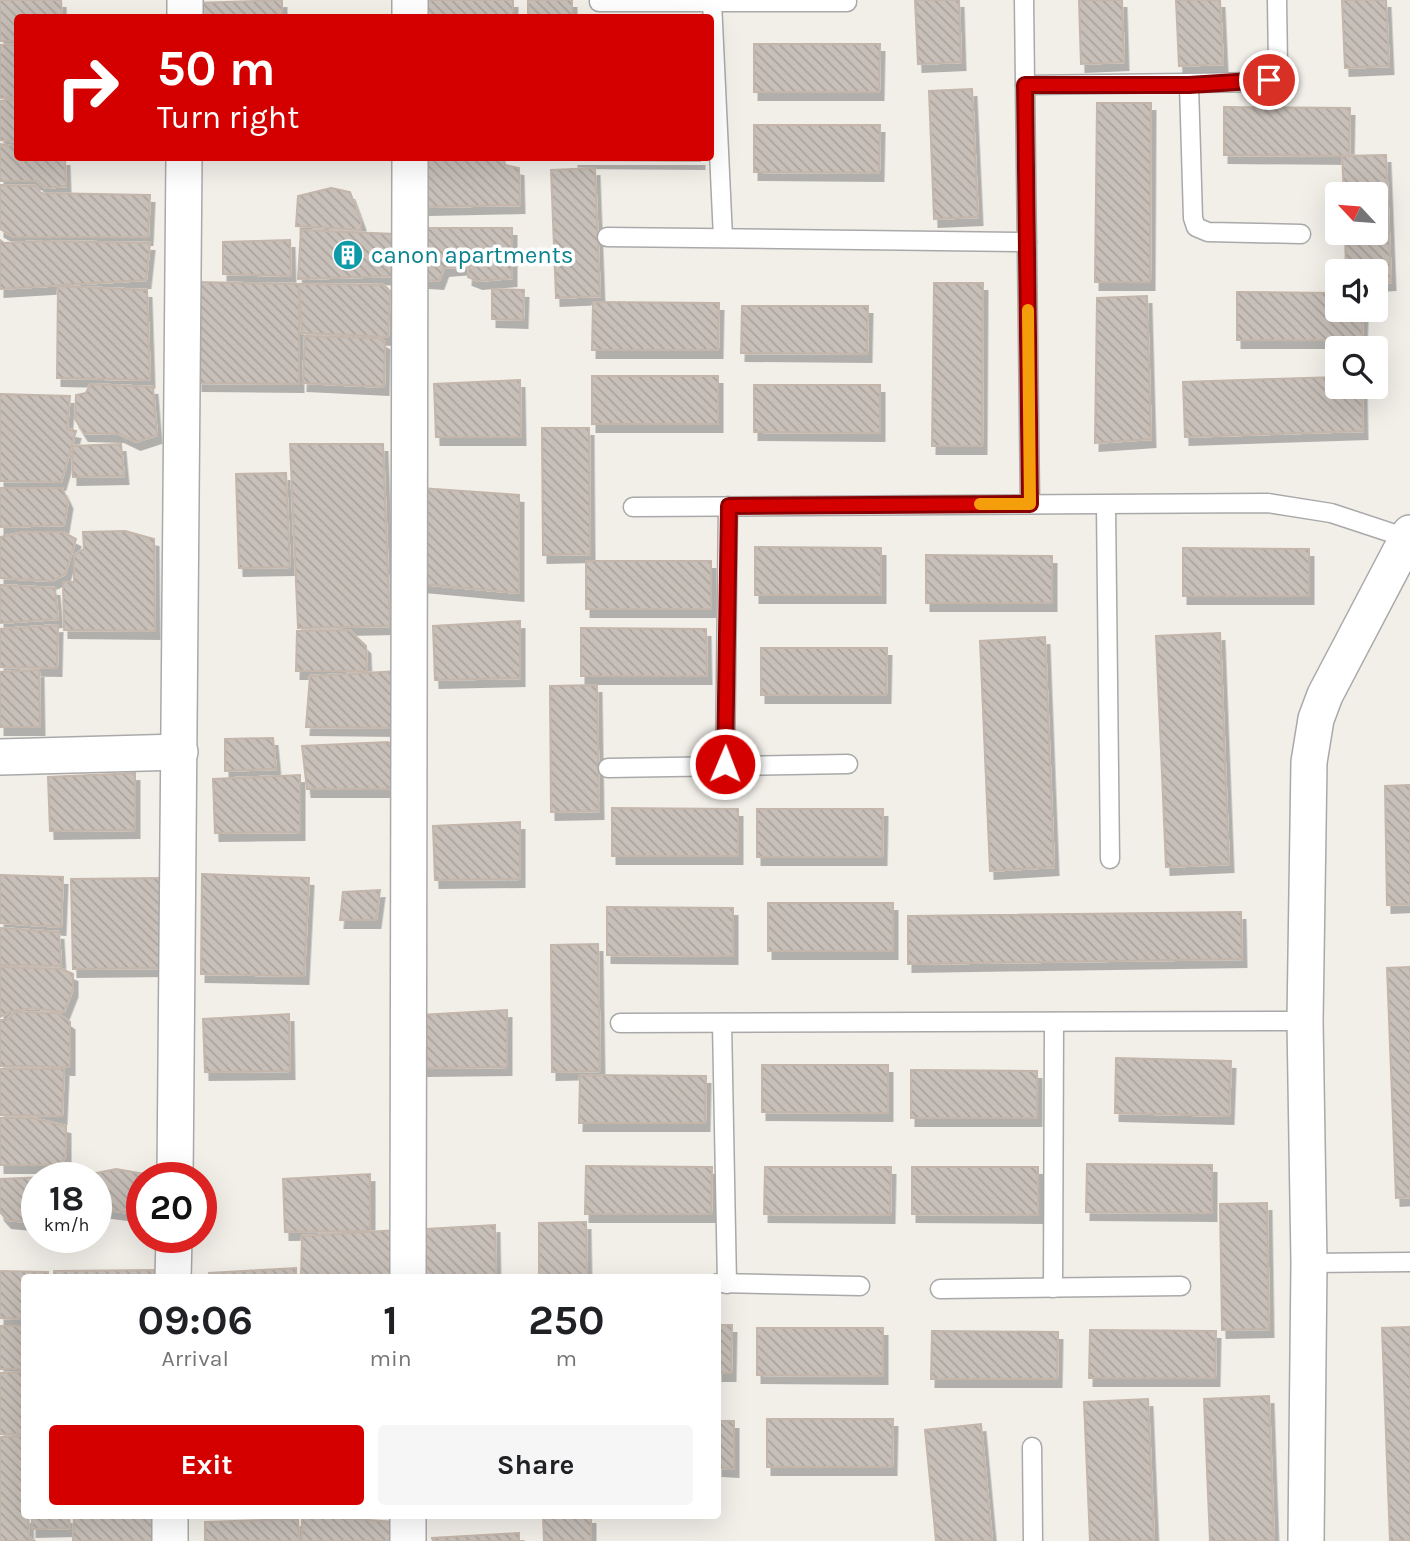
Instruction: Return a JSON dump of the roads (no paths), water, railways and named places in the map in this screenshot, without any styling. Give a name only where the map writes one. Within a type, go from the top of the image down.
[{"type":"street","points":[[174,1162],[184,161]]},
{"type":"street","points":[[408,1274],[410,161]]},
{"type":"street","points":[[1306,1541],[1309,1262],[1305,1020],[1309,762],[1316,719],[1325,695],[1408,536]]},
{"type":"street","points":[[0,757],[180,752]]},
{"type":"street","points":[[173,1274],[174,1253]]},
{"type":"street","points":[[170,1519],[170,1541]]},
{"type":"street","points":[[408,1519],[408,1541]]},
{"type":"lane","points":[[1024,0],[1030,504]]},
{"type":"lane","points":[[1025,85],[1189,85],[1259,82],[1272,78],[1278,66],[1277,0]]},
{"type":"lane","points":[[599,2],[847,2]]},
{"type":"lane","points":[[712,2],[713,14]]},
{"type":"lane","points":[[714,45],[723,238]]},
{"type":"lane","points":[[1189,85],[1193,218],[1196,227],[1208,232],[1301,234]]},
{"type":"lane","points":[[607,237],[1027,242]]},
{"type":"lane","points":[[633,508],[1030,504],[1106,507],[1268,503],[1331,513],[1408,536]]},
{"type":"lane","points":[[725,764],[729,506]]},
{"type":"lane","points":[[1106,507],[1110,859]]},
{"type":"lane","points":[[608,768],[848,764]]},
{"type":"lane","points":[[620,1023],[1305,1020]]},
{"type":"lane","points":[[1053,1288],[1054,1022]]},
{"type":"lane","points":[[722,1023],[722,1284],[860,1286]]},
{"type":"lane","points":[[1309,1262],[1410,1262]]},
{"type":"lane","points":[[940,1289],[1181,1286]]},
{"type":"lane","points":[[1032,1447],[1033,1541]]},
{"type":"place","name":"canon apartments","points":[[348,255]]}]
